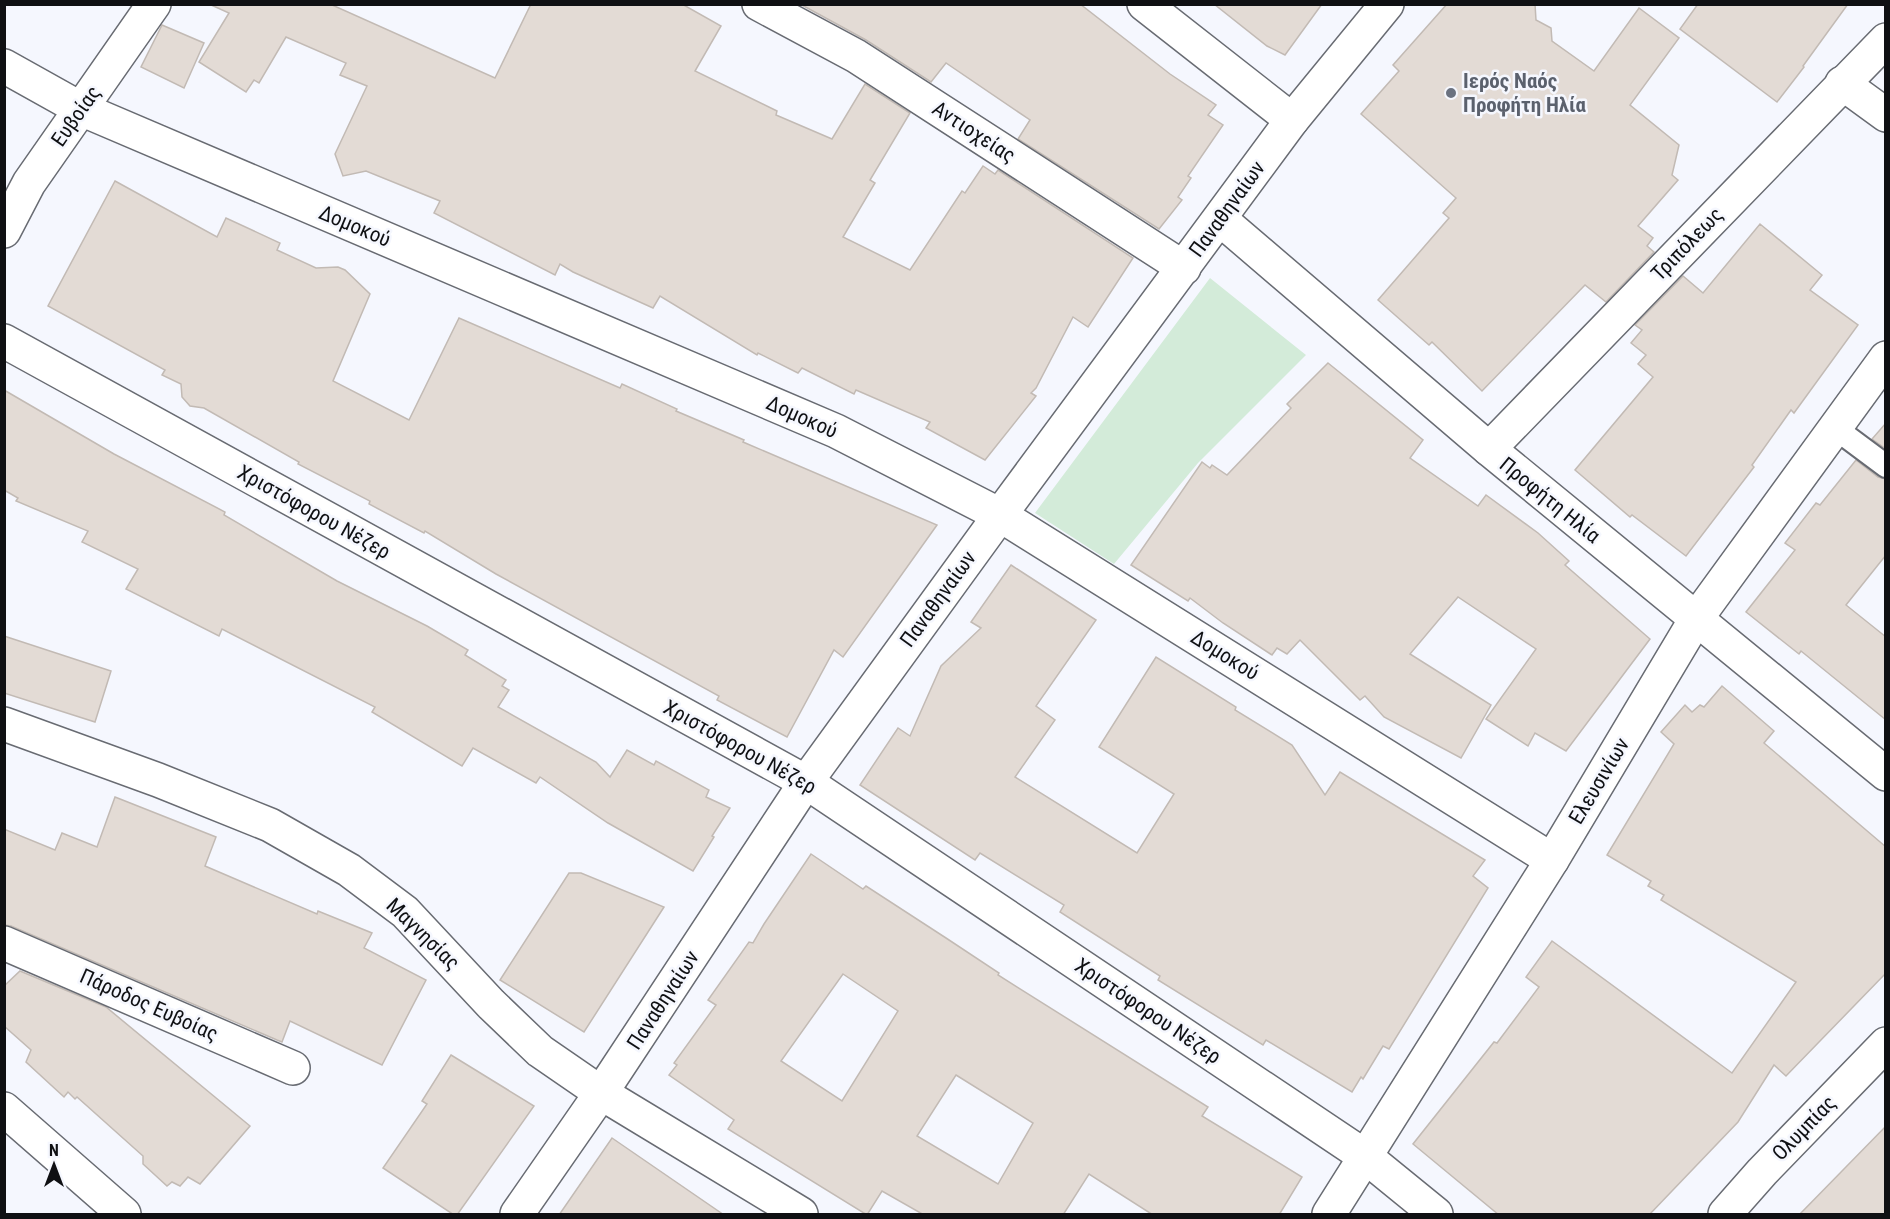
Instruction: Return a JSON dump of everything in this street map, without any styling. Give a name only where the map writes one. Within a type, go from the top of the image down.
[{"type":"street","name":"Ευβοίας","points":[[4,231],[29,183],[154,4]]},
{"type":"street","name":"Αντιοχείας","points":[[759,4],[856,56],[1184,268]]},
{"type":"street","points":[[1144,4],[1292,120]]},
{"type":"street","name":"Παναθηναίων","points":[[517,1215],[601,1093],[806,783],[1000,515],[1292,120],[1387,4]]},
{"type":"street","name":"Τριπόλεως","points":[[1489,449],[1886,40]]},
{"type":"street","name":"Δομοκού","points":[[4,66],[81,109],[836,431],[1000,515],[1552,860]]},
{"type":"street","points":[[1842,83],[1886,115]]},
{"type":"street","name":"Προφήτη Ηλία","points":[[1220,219],[1489,449],[1886,774]]},
{"type":"street","name":"Χριστόφορου Νέζερ","points":[[4,342],[806,783],[1366,1157],[1436,1215]]},
{"type":"street","name":"Ελευσινίων","points":[[1329,1215],[1552,860],[1696,619],[1886,358]]},
{"type":"street","name":"Μαγνησίας","points":[[4,724],[147,776],[270,825],[349,870],[405,912],[491,1004],[540,1051],[601,1093],[801,1215]]},
{"type":"street","name":"Πάροδος Ευβοίας","points":[[4,943],[292,1068]]},
{"type":"street","name":"Ολυμπίας","points":[[1725,1215],[1762,1172],[1886,1044]]},
{"type":"street","points":[[4,1109],[124,1215]]},
{"type":"lane","points":[[1835,428],[1886,466]]},
{"type":"green space","points":[[1210,278],[1306,355],[1198,463],[1114,564],[1035,513]]},
{"type":"building","points":[[209,4],[330,4],[495,78],[531,4],[682,4],[721,26],[695,71],[777,111],[776,115],[832,139],[865,84],[910,113],[870,180],[875,183],[843,237],[910,270],[962,191],[965,193],[983,166],[995,174],[998,170],[1133,258],[1088,327],[1073,317],[1036,388],[1031,393],[1036,396],[985,460],[926,428],[930,422],[856,390],[854,394],[802,368],[798,373],[758,353],[757,355],[660,296],[653,308],[560,264],[555,275],[434,213],[440,201],[366,171],[343,176],[335,154],[367,86],[340,75],[346,63],[286,37],[259,83],[254,80],[246,92],[199,62],[229,13]]},
{"type":"building","points":[[800,4],[1080,4],[1170,74],[1216,105],[1208,115],[1223,125],[1188,176],[1191,178],[1178,197],[1182,200],[1159,229],[1018,139],[1030,120],[946,63],[931,82],[866,40]]},
{"type":"building","points":[[1214,4],[1322,4],[1285,55],[1267,46]]},
{"type":"building","points":[[1447,4],[1535,4],[1536,20],[1551,28],[1552,41],[1594,71],[1639,8],[1679,38],[1630,105],[1679,145],[1672,175],[1678,180],[1638,226],[1653,238],[1647,246],[1654,252],[1606,302],[1585,285],[1482,391],[1432,342],[1429,345],[1378,300],[1449,218],[1443,213],[1456,198],[1361,114],[1399,71],[1393,65]]},
{"type":"building","points":[[1698,4],[1848,4],[1777,102],[1680,29]]},
{"type":"building","points":[[162,25],[204,43],[184,88],[141,67]]},
{"type":"building","points":[[115,181],[217,237],[226,218],[280,243],[277,250],[316,268],[338,267],[345,270],[370,294],[333,381],[409,420],[459,318],[620,388],[622,384],[677,409],[676,411],[744,440],[743,442],[937,525],[843,657],[834,650],[787,737],[717,700],[719,696],[496,574],[425,531],[424,533],[369,504],[370,501],[298,464],[299,462],[204,408],[190,406],[182,397],[181,384],[162,375],[165,370],[48,306]]},
{"type":"building","points":[[1760,224],[1822,275],[1810,290],[1858,325],[1794,413],[1791,410],[1752,465],[1754,467],[1686,556],[1632,515],[1630,517],[1575,470],[1653,377],[1638,364],[1646,355],[1631,343],[1642,330],[1635,325],[1683,276],[1703,293]]},
{"type":"building","points":[[1328,363],[1423,440],[1410,458],[1478,506],[1486,495],[1538,533],[1569,561],[1565,565],[1650,639],[1566,751],[1535,733],[1528,746],[1486,719],[1536,649],[1458,597],[1410,654],[1491,705],[1461,758],[1384,717],[1365,696],[1360,700],[1300,640],[1287,654],[1277,648],[1272,655],[1190,598],[1188,601],[1131,565],[1202,462],[1210,468],[1212,465],[1227,475],[1291,408],[1287,404]]},
{"type":"building","points":[[4,390],[114,454],[225,512],[224,515],[337,581],[427,626],[468,650],[465,655],[506,680],[502,686],[509,690],[498,707],[596,762],[610,777],[627,750],[654,765],[656,761],[709,790],[706,797],[730,808],[693,871],[608,823],[540,777],[536,783],[473,748],[462,766],[372,712],[375,707],[222,629],[219,636],[126,589],[138,569],[82,542],[88,531],[16,501],[18,498],[4,490]]},
{"type":"building","points":[[1886,423],[1886,449],[1872,439]]},
{"type":"building","points":[[1856,460],[1878,477],[1886,479],[1886,555],[1846,605],[1886,637],[1886,720],[1801,651],[1799,654],[1746,612],[1795,550],[1785,543],[1816,503],[1820,505]]},
{"type":"building","points":[[1011,565],[1096,620],[1036,706],[1055,720],[1015,777],[1137,853],[1174,794],[1099,747],[1156,657],[1292,745],[1325,795],[1340,772],[1485,860],[1473,876],[1488,888],[1389,1049],[1383,1046],[1363,1079],[1361,1077],[1352,1092],[1266,1040],[1263,1045],[1158,980],[1160,976],[1060,912],[1064,905],[980,853],[975,860],[860,785],[898,728],[910,736],[941,666],[981,628],[971,622]]},
{"type":"building","points":[[4,636],[111,671],[95,722],[4,693]]},
{"type":"building","points":[[1722,686],[1774,731],[1764,743],[1886,847],[1886,973],[1786,1076],[1774,1065],[1738,1122],[1649,1215],[1499,1215],[1413,1144],[1494,1042],[1497,1043],[1539,987],[1526,977],[1552,941],[1732,1073],[1796,982],[1661,900],[1664,895],[1648,886],[1651,881],[1607,855],[1674,744],[1661,732],[1685,705],[1692,712],[1700,705],[1704,707]]},
{"type":"building","points":[[115,797],[216,837],[205,866],[317,914],[318,911],[372,933],[364,948],[426,980],[382,1065],[290,1021],[282,1042],[4,925],[4,829],[55,850],[62,833],[97,847]]},
{"type":"building","points":[[811,854],[863,889],[866,886],[999,973],[998,975],[1208,1107],[1202,1116],[1302,1177],[1279,1215],[1153,1215],[1089,1174],[1063,1215],[924,1215],[882,1191],[867,1215],[728,1129],[734,1120],[669,1075],[677,1065],[674,1063],[716,1005],[708,1000],[749,942],[753,943]],"holes":[[[843,974],[898,1011],[842,1101],[781,1061]],[[956,1075],[1033,1123],[998,1184],[917,1136]]]},
{"type":"building","points":[[569,873],[581,873],[664,907],[584,1032],[500,980]]},
{"type":"building","points":[[20,971],[106,1007],[250,1126],[200,1184],[188,1177],[180,1186],[172,1182],[167,1186],[143,1164],[143,1156],[77,1097],[75,1099],[68,1092],[64,1097],[26,1062],[31,1050],[4,1026],[4,986]]},
{"type":"building","points":[[451,1055],[534,1106],[457,1215],[383,1168],[427,1104],[422,1101]]},
{"type":"building","points":[[1886,1126],[1886,1215],[1799,1215]]},
{"type":"building","points":[[612,1138],[724,1215],[559,1215]]},
{"type":"place","name":"Ιερός Ναός Προφήτη Ηλία","points":[[1451,93]]}]
